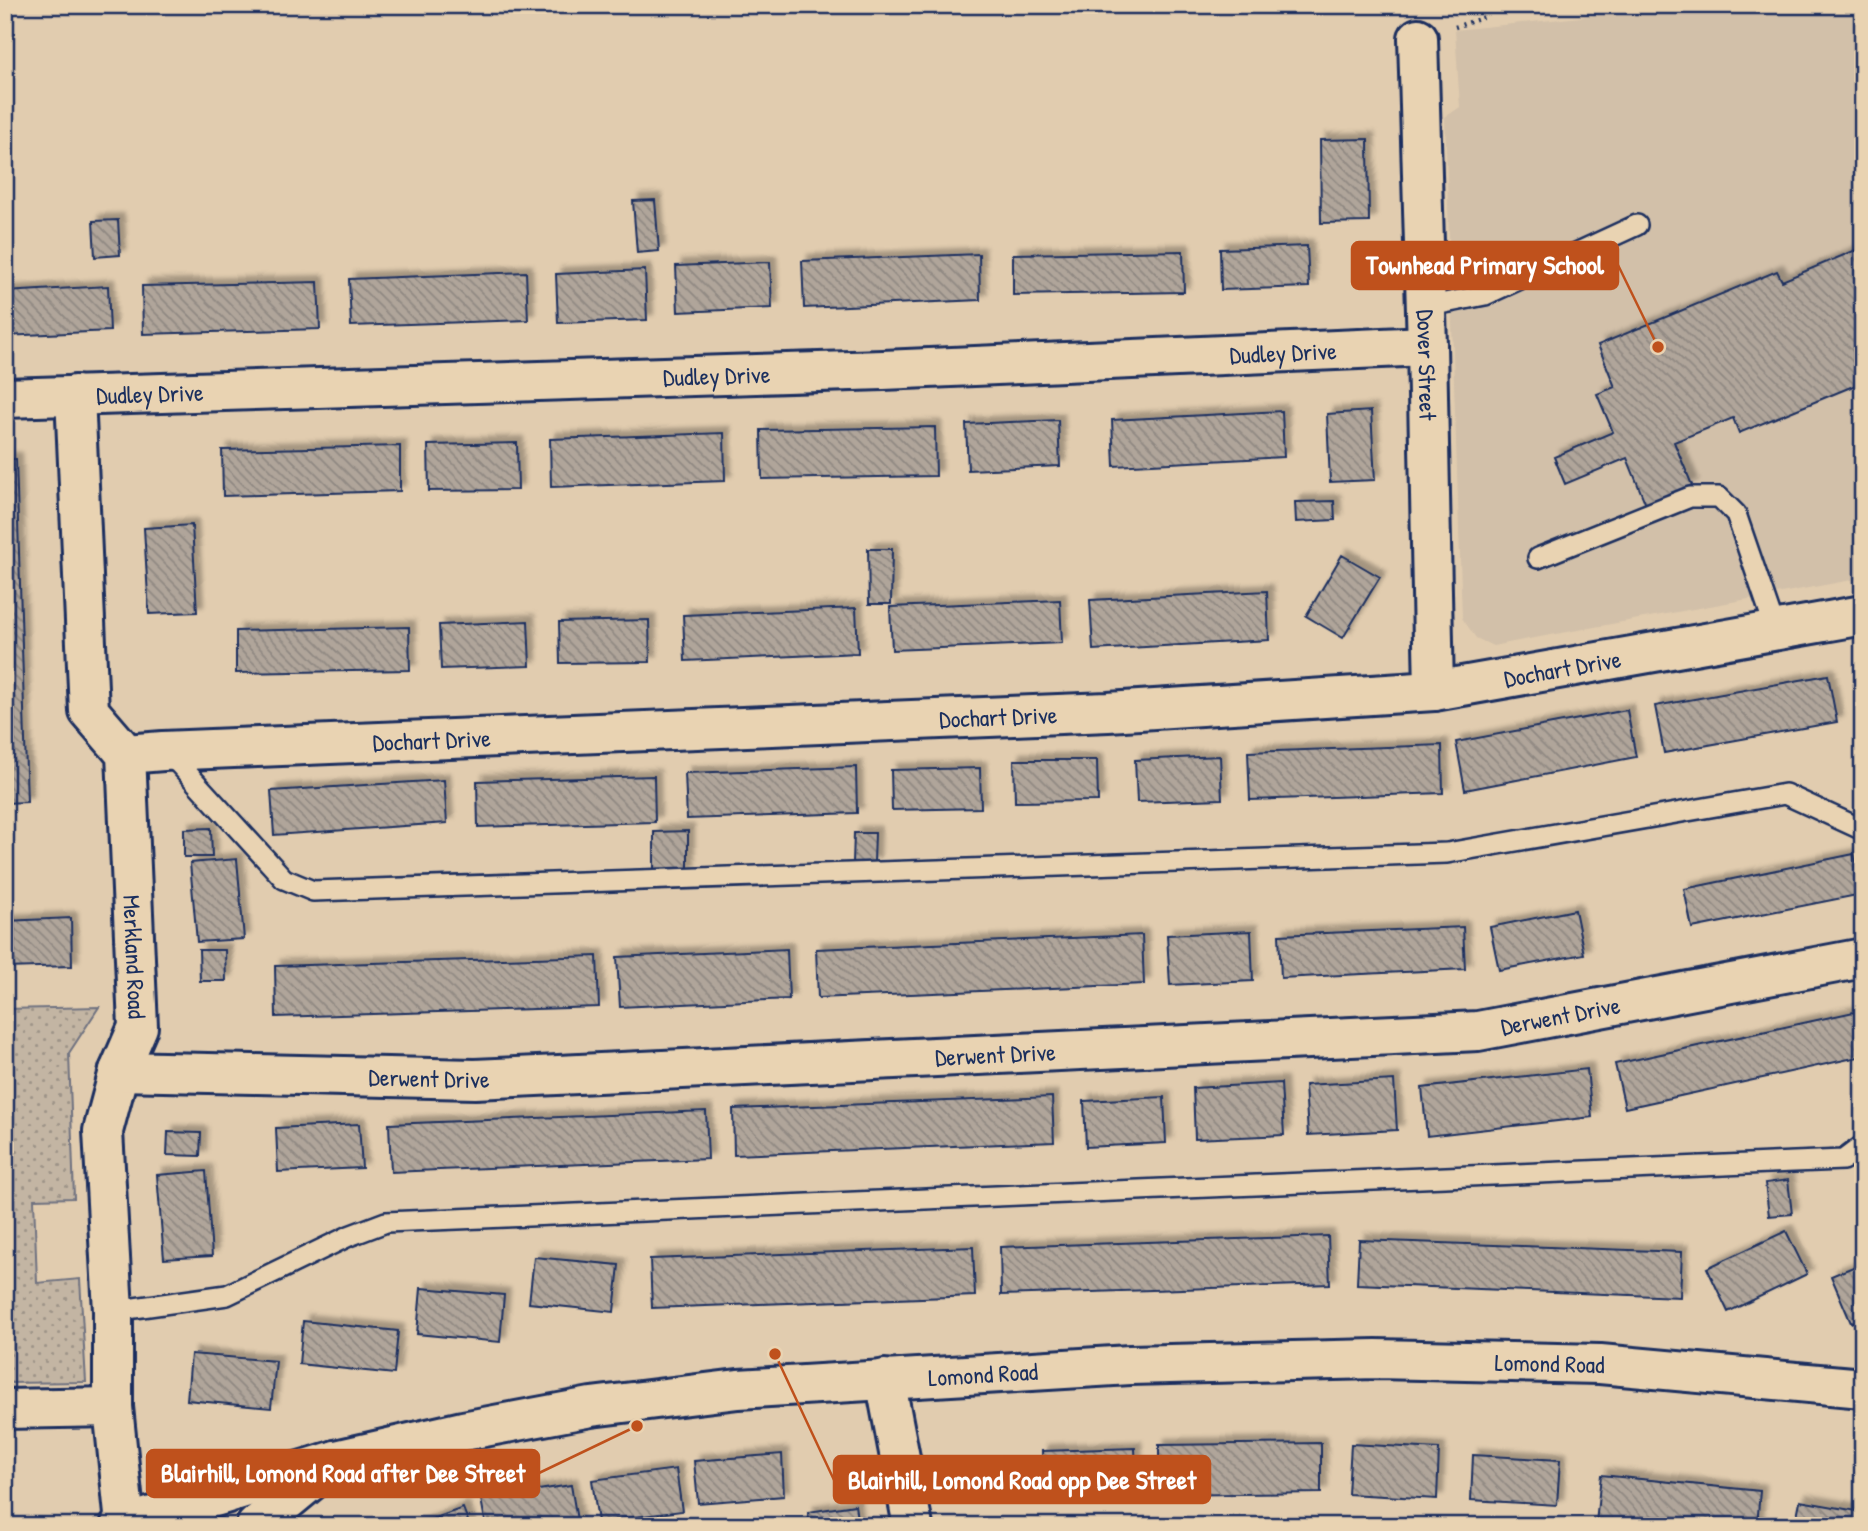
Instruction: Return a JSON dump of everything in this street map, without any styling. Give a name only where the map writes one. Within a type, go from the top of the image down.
[{"type":"street","name":"Dover Street","points":[[1418,38],[1434,691]]},
{"type":"street","name":"Dudley Drive","points":[[5,398],[869,370],[1427,346]]},
{"type":"street","points":[[75,396],[89,711],[145,753]]},
{"type":"street","name":"Dochart Drive","points":[[145,753],[1108,712],[1434,691],[1863,615]]},
{"type":"street","name":"Merkland Road","points":[[122,1525],[113,1407],[113,1311],[103,1131],[119,1071],[138,1027],[145,753]]},
{"type":"street","name":"Derwent Drive","points":[[119,1071],[475,1079],[1478,1031],[1863,958]]},
{"type":"street","name":"Lomond Road","points":[[122,1525],[336,1460],[463,1431],[592,1407],[738,1389],[1130,1365],[1376,1359],[1600,1364],[1863,1388]]},
{"type":"street","points":[[885,1379],[913,1526]]},
{"type":"street","points":[[5,1409],[113,1407]]},
{"type":"street","points":[[256,1526],[336,1460]]},
{"type":"lane","points":[[1425,307],[1485,295],[1637,225]]},
{"type":"lane","points":[[1538,558],[1690,497],[1719,497],[1736,514],[1776,631]]},
{"type":"lane","points":[[145,753],[179,764],[284,879],[313,891],[1447,853],[1785,794],[1863,830]]},
{"type":"lane","points":[[113,1311],[227,1295],[349,1236],[386,1222],[1843,1160],[1863,1145]]},
{"type":"shaded area","points":[[1695,5],[1863,5],[1863,578],[1493,646],[1476,638],[1462,618],[1445,117],[1460,107],[1455,30]]},
{"type":"shaded area","points":[[99,1007],[69,1053],[74,1198],[34,1199],[37,1283],[80,1279],[86,1382],[5,1383],[5,1009]]},
{"type":"building","points":[[1368,139],[1369,222],[1321,223],[1320,140]]},
{"type":"building","points":[[655,200],[659,251],[637,253],[633,201]]},
{"type":"building","points":[[118,220],[120,255],[95,257],[93,221]]},
{"type":"building","points":[[1307,246],[1309,287],[1221,290],[1220,249]]},
{"type":"building","points":[[1863,247],[1863,382],[1739,433],[1733,418],[1674,442],[1692,485],[1646,505],[1627,458],[1565,484],[1554,457],[1613,432],[1597,394],[1615,387],[1598,345],[1777,271],[1782,281]]},
{"type":"building","points":[[1183,251],[1184,292],[1013,295],[1013,254]]},
{"type":"building","points":[[979,254],[980,300],[804,308],[802,261]]},
{"type":"building","points":[[770,262],[772,308],[678,312],[676,266]]},
{"type":"building","points":[[645,270],[647,320],[558,323],[556,274]]},
{"type":"building","points":[[526,272],[528,320],[351,326],[349,279]]},
{"type":"building","points":[[318,282],[320,329],[143,334],[142,286]]},
{"type":"building","points":[[108,286],[110,331],[5,336],[5,292]]},
{"type":"building","points":[[1282,411],[1284,457],[1114,466],[1112,420]]},
{"type":"building","points":[[1371,411],[1375,480],[1330,482],[1327,414]]},
{"type":"building","points":[[1058,420],[1060,466],[968,470],[966,424]]},
{"type":"building","points":[[935,427],[936,476],[762,479],[761,430]]},
{"type":"building","points":[[724,433],[725,481],[551,487],[550,439]]},
{"type":"building","points":[[517,443],[518,490],[429,491],[428,445]]},
{"type":"building","points":[[400,446],[400,491],[223,496],[222,450]]},
{"type":"building","points":[[5,459],[16,459],[27,802],[5,803]]},
{"type":"building","points":[[1334,501],[1335,520],[1296,522],[1295,502]]},
{"type":"building","points":[[192,525],[197,612],[149,614],[144,528]]},
{"type":"building","points":[[868,549],[892,549],[891,604],[869,604]]},
{"type":"building","points":[[1342,555],[1380,577],[1343,638],[1306,616]]},
{"type":"building","points":[[1267,591],[1269,640],[1093,650],[1090,600]]},
{"type":"building","points":[[1060,600],[1062,643],[892,650],[890,607]]},
{"type":"building","points":[[856,608],[858,653],[685,661],[683,615]]},
{"type":"building","points":[[649,620],[650,662],[560,663],[559,622]]},
{"type":"building","points":[[528,621],[530,666],[441,669],[439,625]]},
{"type":"building","points":[[409,627],[410,670],[236,673],[236,631]]},
{"type":"building","points":[[1828,675],[1837,722],[1664,753],[1655,706]]},
{"type":"building","points":[[1627,710],[1636,757],[1465,790],[1456,742]]},
{"type":"building","points":[[1442,745],[1443,793],[1250,800],[1248,752]]},
{"type":"building","points":[[1220,756],[1222,799],[1137,802],[1135,760]]},
{"type":"building","points":[[1014,760],[1097,760],[1098,801],[1015,802]]},
{"type":"building","points":[[856,767],[857,813],[687,819],[685,773]]},
{"type":"building","points":[[980,768],[981,808],[892,810],[891,770]]},
{"type":"building","points":[[654,776],[655,822],[478,827],[477,781]]},
{"type":"building","points":[[444,780],[447,823],[274,835],[271,791]]},
{"type":"building","points":[[211,828],[212,857],[184,857],[184,829]]},
{"type":"building","points":[[688,831],[688,872],[654,872],[654,832]]},
{"type":"building","points":[[854,833],[875,833],[874,863],[853,863]]},
{"type":"building","points":[[1854,854],[1862,894],[1692,928],[1684,889]]},
{"type":"building","points":[[237,859],[244,939],[197,942],[190,863]]},
{"type":"building","points":[[1575,910],[1584,954],[1499,970],[1490,927]]},
{"type":"building","points":[[71,918],[72,966],[5,968],[5,921]]},
{"type":"building","points":[[1463,927],[1465,969],[1281,978],[1279,935]]},
{"type":"building","points":[[1251,931],[1253,981],[1170,985],[1167,935]]},
{"type":"building","points":[[1142,935],[1144,984],[818,998],[816,949]]},
{"type":"building","points":[[787,949],[789,999],[620,1007],[617,957]]},
{"type":"building","points":[[199,950],[225,950],[226,981],[200,981]]},
{"type":"building","points":[[597,956],[599,1007],[276,1017],[275,966]]},
{"type":"building","points":[[1863,1010],[1863,1056],[1625,1108],[1615,1064]]},
{"type":"building","points":[[1587,1069],[1592,1117],[1427,1136],[1422,1088]]},
{"type":"building","points":[[1394,1080],[1397,1130],[1308,1135],[1305,1085]]},
{"type":"building","points":[[1281,1083],[1284,1135],[1195,1139],[1193,1088]]},
{"type":"building","points":[[1052,1097],[1054,1142],[734,1155],[733,1109]]},
{"type":"building","points":[[1164,1097],[1166,1143],[1086,1147],[1084,1101]]},
{"type":"building","points":[[706,1111],[708,1159],[391,1172],[389,1124]]},
{"type":"building","points":[[359,1124],[362,1168],[278,1172],[276,1128]]},
{"type":"building","points":[[168,1132],[201,1133],[200,1156],[167,1155]]},
{"type":"building","points":[[206,1171],[212,1256],[164,1259],[157,1175]]},
{"type":"building","points":[[1788,1180],[1792,1214],[1769,1216],[1765,1183]]},
{"type":"building","points":[[1786,1231],[1807,1274],[1728,1312],[1707,1268]]},
{"type":"building","points":[[1328,1236],[1330,1284],[1001,1295],[1000,1247]]},
{"type":"building","points":[[1359,1240],[1682,1252],[1680,1297],[1357,1284]]},
{"type":"building","points":[[973,1247],[975,1296],[652,1308],[650,1259]]},
{"type":"building","points":[[534,1257],[619,1265],[614,1312],[529,1303]]},
{"type":"building","points":[[1863,1263],[1863,1318],[1851,1323],[1831,1276]]},
{"type":"building","points":[[421,1288],[504,1295],[500,1342],[417,1334]]},
{"type":"building","points":[[303,1321],[398,1331],[394,1374],[299,1364]]},
{"type":"building","points":[[191,1354],[276,1361],[271,1408],[187,1400]]},
{"type":"building","points":[[1321,1443],[1321,1493],[1159,1495],[1159,1445]]},
{"type":"building","points":[[1351,1444],[1439,1449],[1437,1499],[1348,1494]]},
{"type":"building","points":[[1135,1448],[1137,1495],[1043,1499],[1042,1451]]},
{"type":"building","points":[[782,1454],[784,1496],[698,1503],[694,1461]]},
{"type":"building","points":[[1473,1455],[1560,1460],[1557,1505],[1471,1500]]},
{"type":"building","points":[[676,1469],[682,1511],[598,1522],[592,1480]]},
{"type":"building","points":[[1601,1475],[1760,1491],[1757,1526],[1624,1526],[1596,1523]]},
{"type":"building","points":[[571,1485],[578,1526],[486,1526],[481,1499]]},
{"type":"building","points":[[1800,1501],[1863,1512],[1863,1526],[1795,1526]]},
{"type":"building","points":[[855,1505],[858,1526],[810,1526],[808,1512]]},
{"type":"building","points":[[463,1508],[470,1526],[413,1526]]},
{"type":"place","name":"Townhead Primary School","points":[[1658,347]]},
{"type":"place","name":"Blairhill, Lomond Road opp Dee Street","points":[[775,1354]]},
{"type":"place","name":"Blairhill, Lomond Road after Dee Street","points":[[637,1426]]}]
